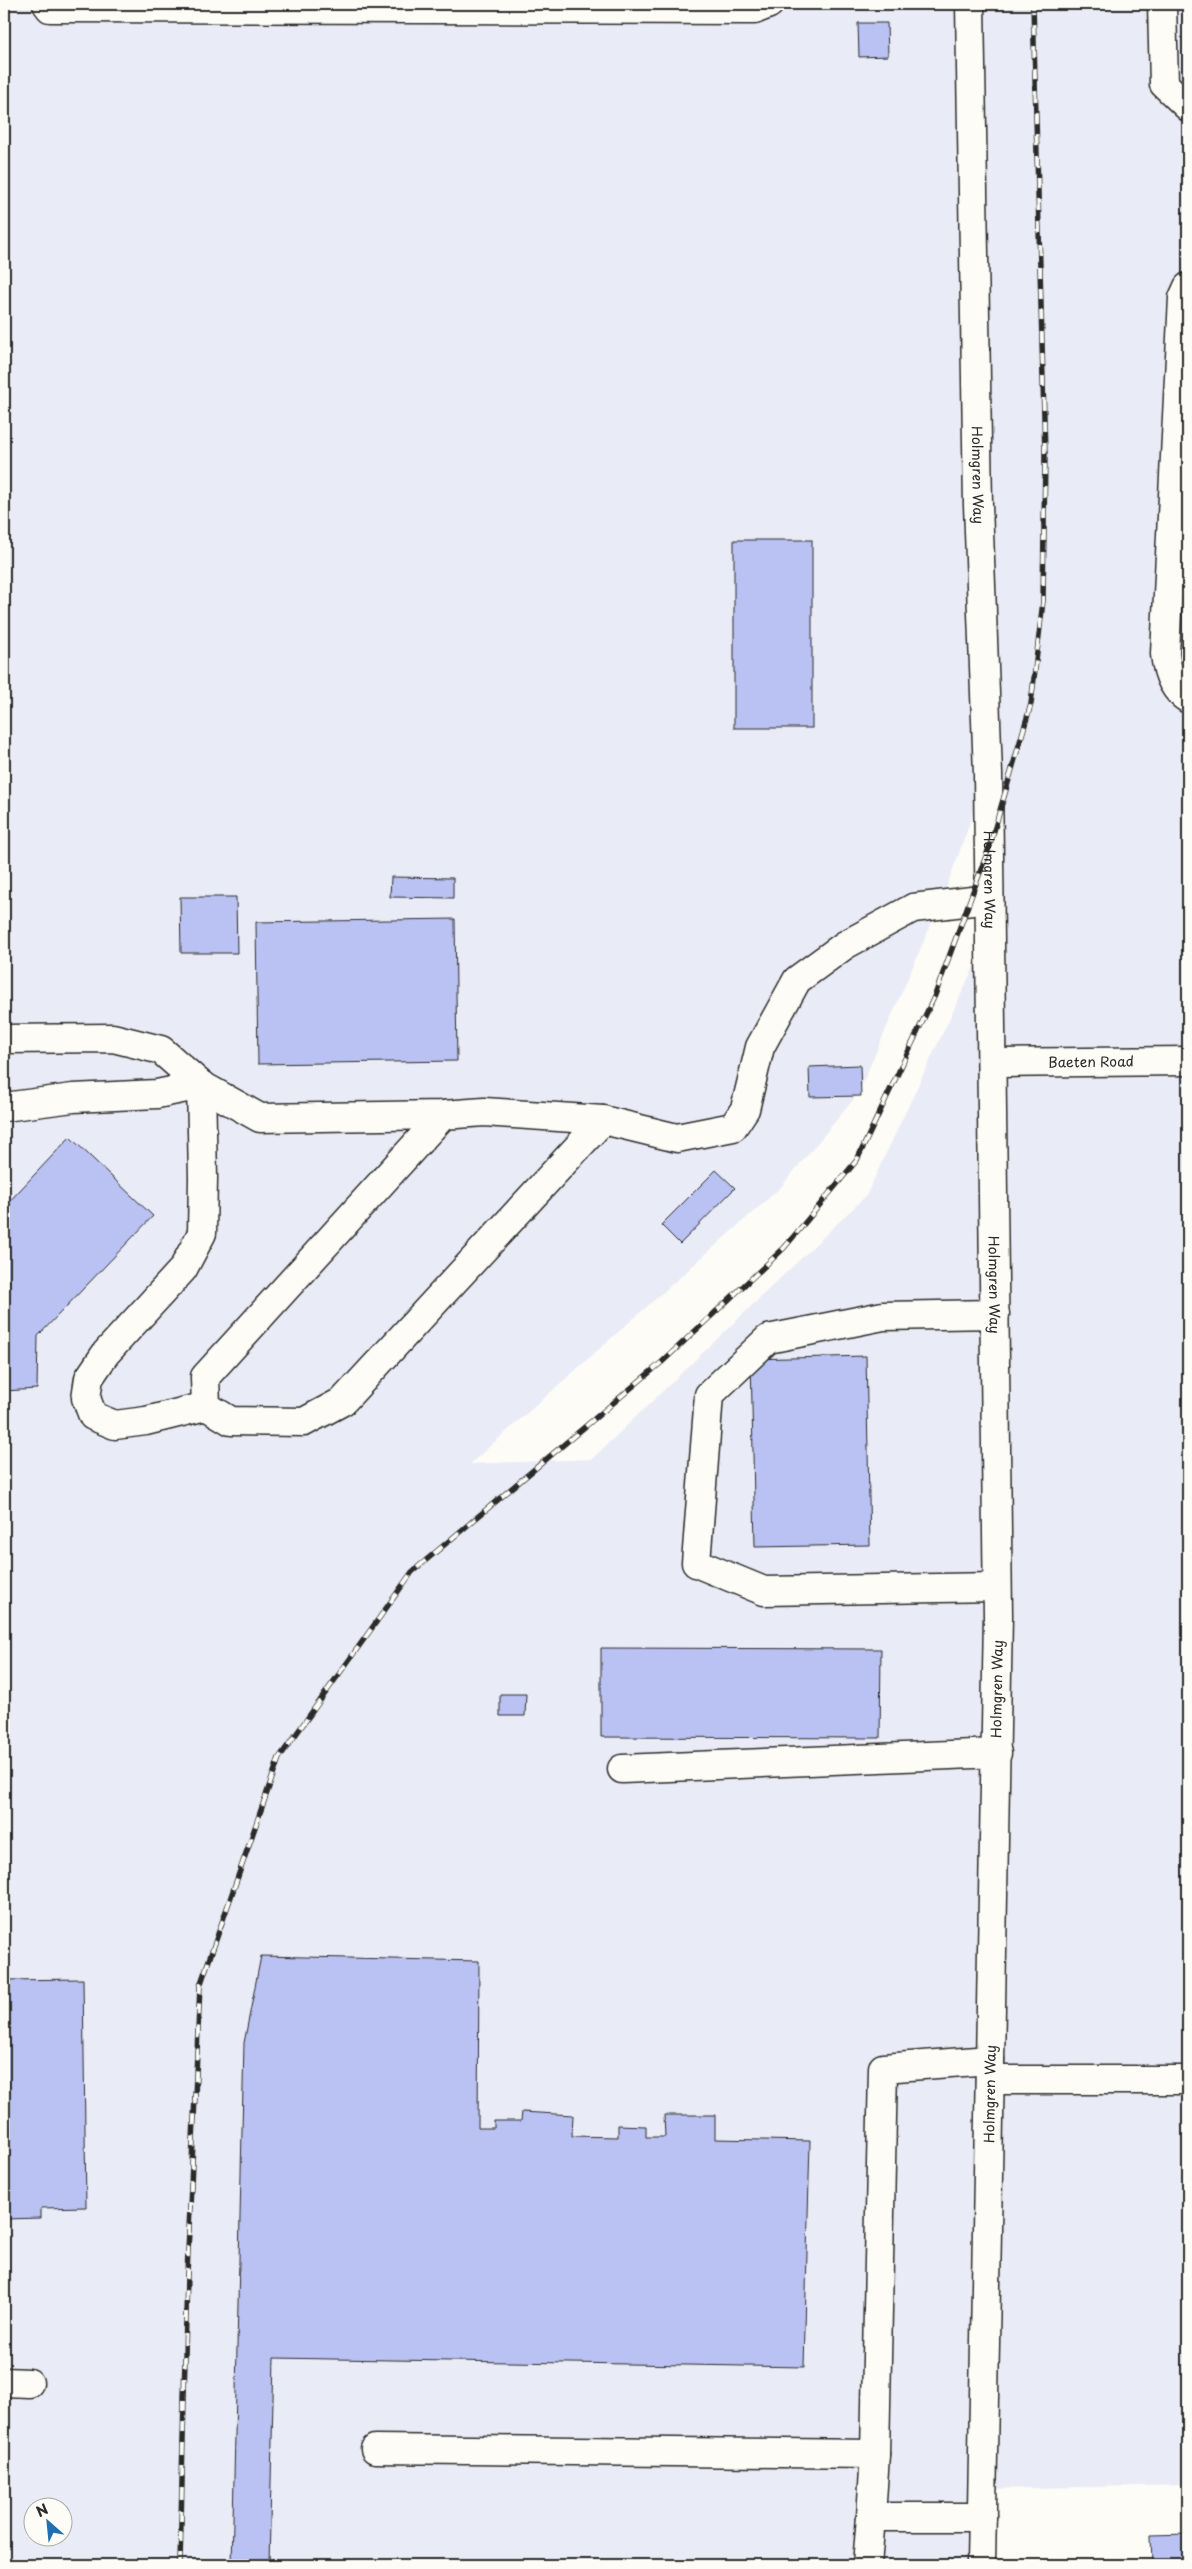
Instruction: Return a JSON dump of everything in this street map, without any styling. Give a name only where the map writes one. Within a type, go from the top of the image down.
[{"type":"street","points":[[47,4],[50,8],[754,10],[769,4]]},
{"type":"street","name":"Holmgren Way","points":[[970,4],[978,505],[988,764],[997,1587],[997,1753],[981,2565]]},
{"type":"street","points":[[1162,4],[1164,84],[1188,107]]},
{"type":"street","points":[[1188,287],[1183,298],[1165,654],[1167,670],[1179,694],[1188,699]]},
{"type":"street","points":[[4,1039],[113,1038],[161,1050],[201,1085],[260,1118],[443,1115],[484,1112],[602,1120],[677,1138],[733,1127],[745,1109],[760,1047],[797,980],[845,945],[914,908],[989,899]]},
{"type":"street","name":"Baeten Road","points":[[992,1063],[1188,1061]]},
{"type":"street","points":[[201,1085],[202,1234],[183,1269],[106,1353],[89,1378],[86,1398],[94,1416],[115,1426],[146,1421],[206,1406],[230,1421],[304,1422],[343,1402],[602,1120]]},
{"type":"street","points":[[4,1107],[73,1098],[157,1094],[201,1085]]},
{"type":"street","points":[[206,1406],[206,1377],[443,1115]]},
{"type":"street","points":[[995,1314],[883,1316],[768,1339],[709,1395],[696,1563],[764,1591],[997,1587]]},
{"type":"street","points":[[622,1769],[997,1753]]},
{"type":"street","points":[[867,2565],[875,2454],[883,2068],[990,2070],[1188,2080]]},
{"type":"street","points":[[374,2449],[875,2454]]},
{"type":"street","points":[[871,2517],[982,2517]]},
{"type":"shaded area","points":[[4,4],[1188,4],[1188,2485],[983,2489],[981,2565],[4,2565]],"holes":[[[987,776],[990,933],[866,1196],[592,1459],[470,1464],[780,1188],[858,1094],[944,894]]]},
{"type":"building","points":[[858,23],[887,23],[888,56],[859,57]]},
{"type":"building","points":[[734,540],[812,540],[812,728],[734,728]]},
{"type":"building","points":[[391,877],[453,878],[453,898],[390,897]]},
{"type":"building","points":[[180,897],[236,897],[237,953],[181,953]]},
{"type":"building","points":[[455,919],[457,1061],[258,1064],[256,922]]},
{"type":"building","points":[[860,1065],[861,1096],[810,1097],[809,1067]]},
{"type":"building","points":[[70,1137],[153,1216],[38,1336],[37,1389],[4,1391],[4,1207]]},
{"type":"building","points":[[716,1170],[735,1188],[680,1244],[661,1225]]},
{"type":"building","points":[[866,1356],[870,1545],[755,1547],[751,1359]]},
{"type":"building","points":[[601,1648],[881,1649],[880,1738],[601,1737]]},
{"type":"building","points":[[500,1694],[526,1694],[525,1716],[500,1716]]},
{"type":"building","points":[[261,1956],[479,1961],[478,2128],[494,2128],[494,2121],[521,2121],[522,2112],[573,2115],[572,2136],[618,2137],[618,2125],[646,2126],[646,2137],[665,2137],[664,2115],[715,2115],[715,2139],[810,2141],[804,2367],[274,2358],[269,2565],[232,2565],[244,2043]]},
{"type":"building","points":[[83,1979],[86,2207],[41,2208],[41,2218],[4,2219],[4,1980]]},
{"type":"building","points":[[1188,2534],[1188,2565],[1152,2565],[1151,2535]]},
{"type":"railway","points":[[180,2565],[187,2274],[200,1986],[279,1758],[412,1572],[662,1362],[784,1248],[857,1160],[935,995],[989,848],[1031,704],[1043,601],[1045,455],[1033,4]]}]
